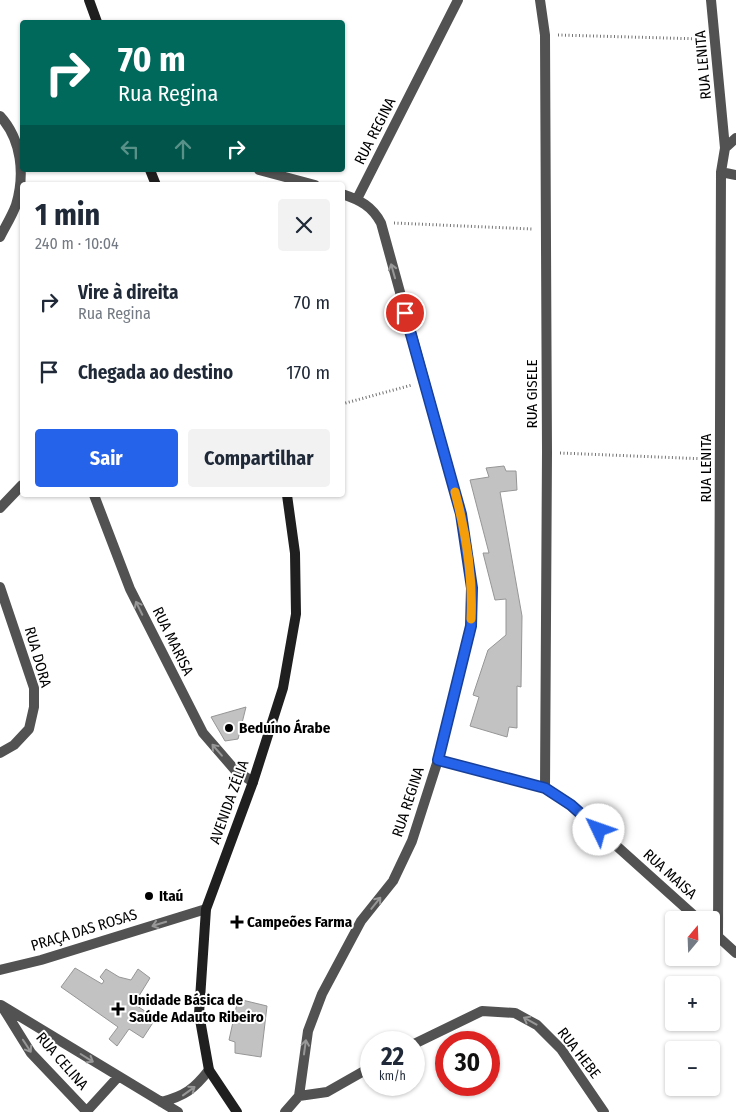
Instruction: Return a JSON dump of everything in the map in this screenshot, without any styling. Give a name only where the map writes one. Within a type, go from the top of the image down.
[{"type":"main road","points":[[89,0],[96,20]]},
{"type":"main road","name":"AVENIDA ZÉLIA","points":[[237,1112],[209,1070],[199,1014],[206,909],[254,782],[283,688],[296,614],[295,553],[288,497]]},
{"type":"street","name":"RUA REGINA","points":[[299,1096],[308,1031],[322,994],[361,921],[393,881],[412,841],[438,760],[471,626],[472,588],[461,514],[381,223],[370,207],[357,199],[458,0]]},
{"type":"street","name":"RUA GISELE","points":[[540,0],[545,35],[547,452],[545,788]]},
{"type":"street","name":"RUA LENITA","points":[[711,0],[725,148],[721,172],[721,460],[715,911]]},
{"type":"street","points":[[0,116],[17,146],[20,163]]},
{"type":"street","points":[[725,148],[736,138]]},
{"type":"street","points":[[265,172],[303,182]]},
{"type":"street","points":[[721,172],[736,175]]},
{"type":"street","points":[[0,237],[15,206],[20,183]]},
{"type":"street","points":[[345,195],[357,199]]},
{"type":"street","points":[[0,508],[20,487]]},
{"type":"street","name":"RUA MARISA","points":[[95,497],[130,589],[202,734],[235,770],[254,782]]},
{"type":"street","name":"RUA DORA","points":[[0,587],[34,688],[34,707],[30,729],[14,745],[0,753]]},
{"type":"street","name":"RUA MAISA","points":[[438,760],[545,788],[571,805],[689,911]]},
{"type":"street","name":"PRAÇA DAS ROSAS","points":[[0,970],[50,957],[206,909]]},
{"type":"street","points":[[720,939],[736,953]]},
{"type":"street","points":[[0,1004],[178,1112]]},
{"type":"street","name":"RUA CELINA","points":[[0,1004],[32,1053],[86,1112],[118,1077]]},
{"type":"street","name":"RUA HEBE","points":[[425,1039],[482,1011],[515,1013],[537,1025],[561,1049],[604,1112]]},
{"type":"street","points":[[161,1102],[180,1097],[197,1085],[209,1070]]},
{"type":"street","points":[[285,1112],[299,1096],[327,1092],[360,1073]]},
{"type":"path","points":[[545,35],[716,40]]},
{"type":"path","points":[[381,223],[545,229]]},
{"type":"path","points":[[345,403],[425,381]]},
{"type":"path","points":[[547,452],[721,460]]},
{"type":"building","points":[[504,466],[506,471],[516,471],[517,490],[500,492],[522,616],[521,687],[517,686],[517,728],[509,727],[507,737],[470,726],[479,697],[473,695],[488,650],[506,635],[506,599],[495,600],[483,553],[489,553],[470,480],[489,477],[486,468]]},
{"type":"building","name":"Beduíno Árabe","points":[[246,707],[238,739],[225,741],[211,717]]},
{"type":"building","name":"Unidade Básica de Saúde Adauto Ribeiro","points":[[75,968],[102,984],[104,981],[100,977],[106,969],[119,977],[131,980],[138,969],[150,978],[134,1004],[151,1015],[154,1021],[143,1038],[129,1029],[117,1046],[109,1039],[118,1027],[61,987]]},
{"type":"building","points":[[238,999],[267,1006],[261,1057],[235,1053],[235,1042],[229,1040]]},
{"type":"slow traffic","points":[[455,492],[461,514],[472,588],[471,619]]},
{"type":"place","name":"Beduíno Árabe","points":[[229,728]]},
{"type":"place","name":"Itaú","points":[[149,896]]},
{"type":"place","name":"Campeões Farma","points":[[237,922]]},
{"type":"place","name":"Unidade Básica de Saúde Adauto Ribeiro","points":[[118,1009]]},
{"type":"route","points":[[405,313],[461,514],[472,588],[471,626],[460,678],[438,760],[545,788],[571,805],[599,830]]}]
